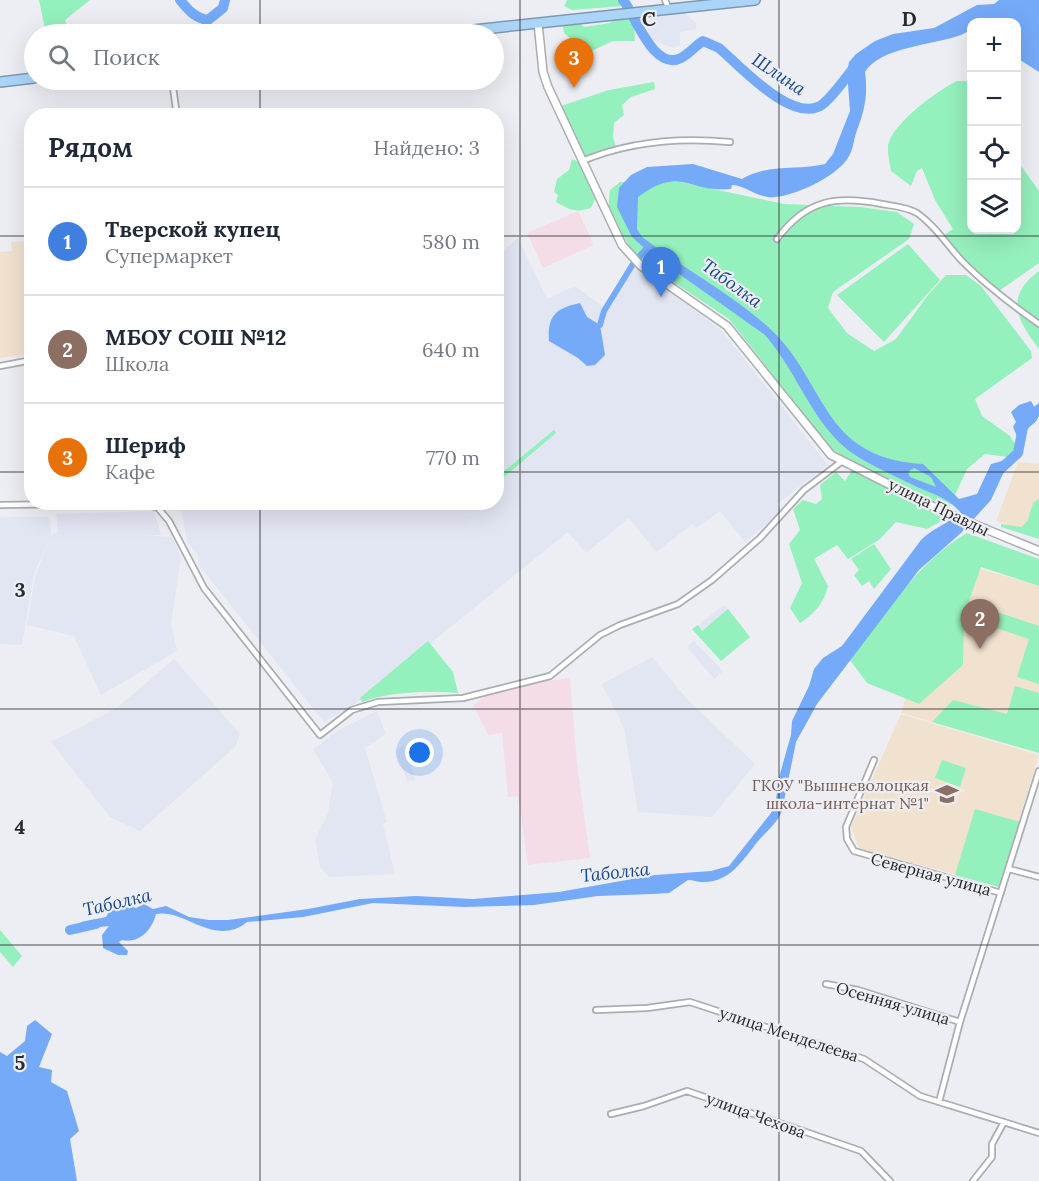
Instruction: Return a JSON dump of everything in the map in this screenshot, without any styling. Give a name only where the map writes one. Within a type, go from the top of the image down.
[{"type":"highway","points":[[504,27],[638,12],[667,4],[755,0]]},
{"type":"highway","points":[[0,82],[24,79]]},
{"type":"street","name":"улица Правды","points":[[538,23],[543,72],[615,233],[641,266],[727,326],[776,385],[816,440],[841,462],[877,477],[973,525],[1039,551]]},
{"type":"street","points":[[173,90],[176,108]]},
{"type":"street","points":[[582,161],[624,146],[645,143],[681,140],[730,142]]},
{"type":"street","points":[[777,239],[790,221],[808,208],[834,200],[861,200],[909,210],[937,230],[962,261],[1000,297],[1039,324]]},
{"type":"street","points":[[0,366],[24,362]]},
{"type":"street","points":[[160,510],[169,521],[204,588],[320,735],[352,710],[378,702],[463,698],[550,676],[600,635],[620,625],[678,604],[712,580],[760,538],[804,490],[841,462]]},
{"type":"street","points":[[0,505],[24,505]]},
{"type":"street","name":"Северная улица","points":[[874,759],[846,827],[847,839],[854,851],[1001,893]]},
{"type":"street","name":"Северная улица","points":[[939,1102],[960,1022],[1039,771]]},
{"type":"street","points":[[1009,869],[1039,878]]},
{"type":"street","name":"Осенняя улица","points":[[826,984],[858,990],[960,1022]]},
{"type":"street","name":"улица Менделеева","points":[[596,1010],[647,1008],[690,1002],[864,1059],[920,1096],[1039,1133]]},
{"type":"street","name":"улица Чехова","points":[[610,1114],[644,1106],[687,1091],[861,1151],[890,1181]]},
{"type":"street","points":[[973,1181],[992,1157],[992,1144],[1004,1122]]},
{"type":"shaded area","points":[[683,12],[696,23],[696,29],[680,32],[680,45],[674,48],[650,39],[647,25],[652,17]]},
{"type":"shaded area","points":[[578,211],[594,245],[543,268],[527,233]]},
{"type":"shaded area","points":[[518,238],[547,299],[575,286],[608,310],[635,267],[721,330],[828,465],[777,504],[782,511],[745,542],[720,511],[696,528],[693,524],[656,552],[629,518],[586,553],[568,532],[358,702],[324,722],[198,564],[199,557],[187,541],[181,510],[504,510],[504,250]]},
{"type":"shaded area","points":[[24,241],[24,355],[0,358],[0,252],[12,251],[11,242]]},
{"type":"shaded area","points":[[1018,462],[1039,464],[1039,535],[996,521]]},
{"type":"shaded area","points":[[154,511],[161,535],[144,535],[172,537],[181,557],[171,623],[177,651],[101,695],[74,636],[27,625],[35,577],[49,540],[34,574],[22,645],[0,644],[0,517],[50,517],[51,536],[58,532],[56,514]]},
{"type":"shaded area","points":[[947,559],[1039,586],[1039,753],[901,713]]},
{"type":"shaded area","points":[[724,605],[728,609],[702,632],[698,625]]},
{"type":"shaded area","points":[[694,641],[723,671],[714,679],[687,647]]},
{"type":"shaded area","points":[[652,657],[686,698],[755,764],[712,817],[638,812],[624,728],[602,684]]},
{"type":"shaded area","points":[[174,659],[240,734],[235,747],[140,831],[110,817],[51,742],[117,708]]},
{"type":"shaded area","points":[[570,678],[577,763],[590,858],[528,865],[518,796],[508,797],[502,733],[488,735],[473,705],[487,695],[545,681]]},
{"type":"shaded area","points":[[377,711],[386,734],[365,748],[387,822],[383,824],[395,874],[329,877],[320,867],[315,839],[328,813],[333,782],[313,750],[334,733]]},
{"type":"shaded area","name":"ГКОУ \"Вышневолоцкая школа-интернат №1\"","points":[[901,714],[1039,755],[999,886],[859,849],[851,827]]},
{"type":"shaded area","points":[[404,745],[416,780],[407,781],[395,750]]},
{"type":"green space","points":[[39,0],[90,0],[65,20],[67,24],[44,24]]},
{"type":"green space","points":[[567,0],[619,0],[623,6],[572,10],[564,6]]},
{"type":"green space","points":[[629,17],[634,25],[635,41],[613,41],[585,54],[584,43],[571,39],[564,33],[563,25],[579,23],[584,27],[610,23],[615,18]]},
{"type":"green space","points":[[957,81],[967,81],[967,234],[1021,234],[1021,166],[1039,191],[1039,263],[999,291],[972,271],[944,235],[953,229],[935,200],[922,168],[917,171],[911,186],[891,171],[888,148],[893,134],[918,107]]},
{"type":"green space","points":[[654,82],[655,89],[631,97],[622,105],[624,115],[614,123],[613,137],[616,147],[585,158],[561,106],[609,90]]},
{"type":"green space","points":[[572,159],[579,162],[595,199],[591,208],[573,210],[556,202],[558,195],[554,192],[557,179],[569,170]]},
{"type":"green space","points":[[620,182],[680,182],[784,204],[860,207],[897,212],[914,224],[909,239],[833,292],[828,308],[847,333],[874,351],[896,339],[928,295],[946,275],[966,275],[981,286],[1031,351],[1032,358],[975,399],[982,416],[1010,436],[1017,447],[1008,457],[985,454],[967,469],[949,508],[846,458],[829,447],[729,319],[657,271],[632,251],[608,210],[610,190]]},
{"type":"green space","points":[[908,244],[940,280],[884,342],[837,295]]},
{"type":"green space","points":[[1039,271],[1039,349],[1020,318],[1018,299],[1021,290]]},
{"type":"green space","points":[[554,430],[556,433],[504,477],[504,471]]},
{"type":"green space","points":[[852,470],[943,515],[945,519],[927,529],[896,522],[880,539],[848,559],[837,545],[814,559],[828,586],[818,607],[800,623],[790,608],[802,583],[789,544],[800,530],[793,509],[803,500],[816,504],[822,499],[820,485],[836,472],[845,481]]},
{"type":"green space","points":[[1039,499],[1039,539],[1001,527],[1001,524],[1022,527],[1028,520],[1033,503]]},
{"type":"green space","points":[[967,533],[1039,559],[1039,586],[981,567],[964,615],[963,665],[919,704],[867,683],[850,660],[917,574],[949,545]]},
{"type":"green space","points":[[874,544],[891,569],[874,589],[869,581],[862,586],[854,575],[859,570],[851,559]]},
{"type":"green space","points":[[982,607],[1039,626],[1039,684],[1017,677],[1029,639],[978,622]]},
{"type":"green space","points":[[728,609],[750,637],[721,661],[692,629],[698,625],[702,631]]},
{"type":"green space","points":[[428,641],[453,672],[458,693],[410,693],[373,698],[362,702],[360,698]]},
{"type":"green space","points":[[1015,686],[1039,693],[1039,753],[932,722],[953,700],[1007,714]]},
{"type":"green space","points":[[942,760],[966,768],[960,787],[935,778]]},
{"type":"green space","points":[[975,809],[1020,822],[999,887],[955,875]]},
{"type":"green space","points":[[0,930],[22,956],[13,967],[0,952]]},
{"type":"water","points":[[999,0],[1039,0],[1039,72],[1021,61],[1021,18],[967,18],[967,32],[961,35],[895,52],[872,64],[865,72],[865,102],[851,152],[839,168],[819,182],[785,195],[769,197],[738,186],[732,185],[731,189],[716,189],[675,181],[653,188],[638,197],[637,229],[642,237],[737,302],[766,325],[786,346],[828,412],[844,432],[863,447],[889,459],[923,464],[959,499],[977,494],[991,464],[1002,461],[1006,467],[991,500],[961,533],[919,570],[817,704],[796,742],[782,811],[775,823],[742,862],[721,879],[700,882],[688,880],[669,893],[598,896],[534,905],[464,907],[373,903],[303,917],[247,922],[235,929],[223,931],[178,916],[156,914],[144,935],[134,940],[119,942],[128,951],[127,955],[118,955],[103,948],[102,935],[109,926],[82,929],[81,922],[106,917],[116,900],[123,899],[136,908],[144,904],[153,909],[166,906],[189,917],[228,920],[360,899],[416,896],[473,899],[559,892],[655,875],[711,871],[729,866],[771,813],[776,801],[778,781],[791,735],[792,721],[809,686],[814,669],[823,658],[842,646],[921,540],[960,512],[944,499],[875,466],[841,444],[820,419],[785,362],[765,335],[651,254],[632,237],[617,207],[619,188],[631,175],[647,167],[693,164],[742,179],[773,169],[825,164],[833,154],[850,111],[847,72],[849,62],[856,54],[875,41],[893,34],[934,28],[977,5],[994,4]],"holes":[[[914,468],[931,477],[936,487],[910,477],[908,472]]]},
{"type":"water","points":[[580,303],[587,317],[600,325],[605,355],[595,365],[587,366],[549,341],[550,325],[555,314],[565,307]]},
{"type":"water","points":[[1031,401],[1035,408],[1039,403],[1038,416],[1036,422],[1025,428],[1023,440],[1019,441],[1013,427],[1016,422],[1011,412],[1019,405]]},
{"type":"water","points":[[35,1020],[52,1034],[39,1067],[52,1070],[51,1082],[67,1091],[79,1131],[70,1139],[77,1181],[0,1181],[0,1052],[7,1056],[25,1041],[27,1026]]},
{"type":"waterway","name":"Шлина","points":[[180,0],[192,13],[208,20],[223,8],[225,0]]},
{"type":"waterway","name":"Шлина","points":[[623,0],[646,40],[662,57],[671,60],[681,58],[703,41],[719,48],[768,91],[797,107],[811,109],[823,104],[856,65]]},
{"type":"waterway","points":[[639,257],[646,249]]},
{"type":"waterway","points":[[600,325],[604,311],[633,264]]},
{"type":"waterway","name":"Таболка","points":[[995,474],[1018,453],[1023,427],[1039,409]]},
{"type":"waterway","name":"Таболка","points":[[70,930],[96,924]]},
{"type":"place","name":"Шериф","points":[[574,88]]},
{"type":"place","name":"Тверской купец","points":[[661,297]]},
{"type":"place","name":"МБОУ СОШ №12","points":[[980,649]]},
{"type":"place","name":"ГКОУ \"Вышневолоцкая школа-интернат №1\"","points":[[947,794]]}]
